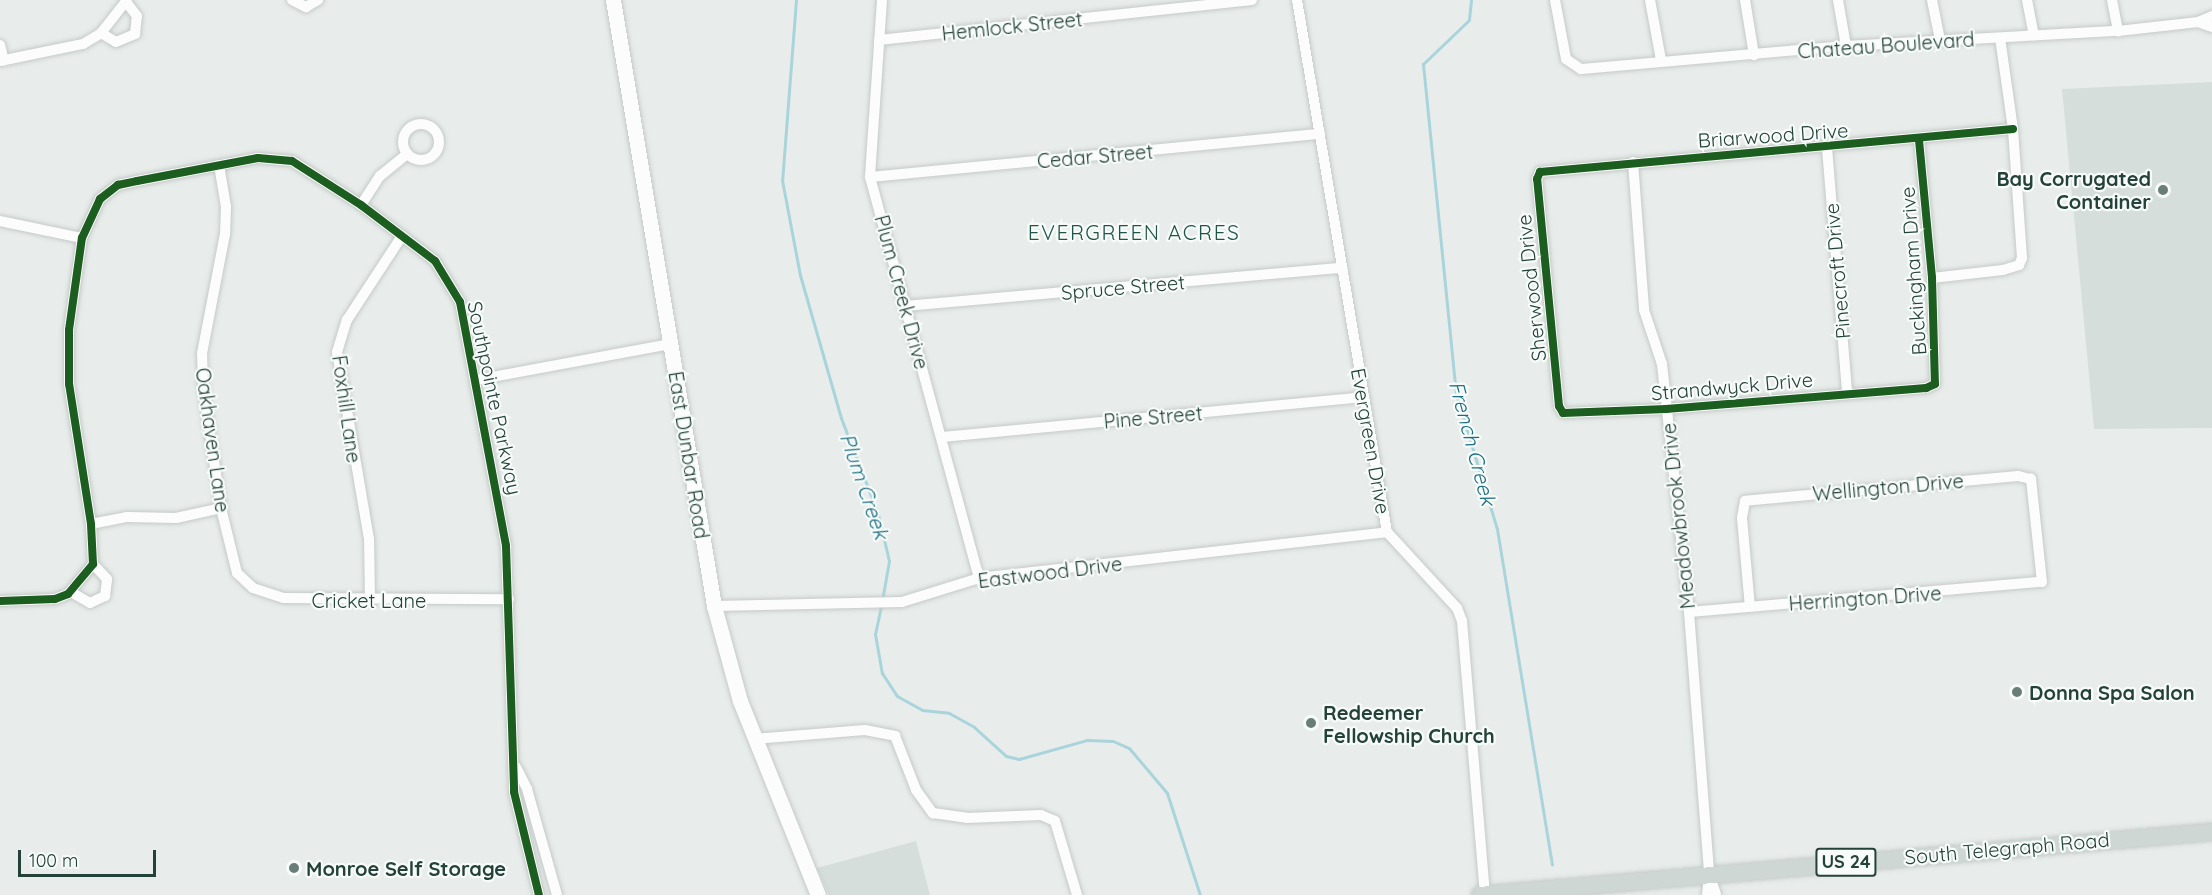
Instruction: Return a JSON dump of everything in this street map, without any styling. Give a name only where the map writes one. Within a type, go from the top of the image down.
[{"type":"main road","name":"South Telegraph Road","points":[[1482,895],[1709,873],[2212,832]]},
{"type":"street","points":[[292,0],[306,7],[318,0]]},
{"type":"street","name":"East Dunbar Road","points":[[613,0],[714,606],[754,739],[818,895]]},
{"type":"street","name":"Plum Creek Drive","points":[[882,0],[870,177],[979,578]]},
{"type":"street","name":"Hemlock Street","points":[[879,40],[1252,0]]},
{"type":"street","name":"Evergreen Drive","points":[[1297,0],[1387,532],[1456,609],[1462,621],[1482,895]]},
{"type":"street","name":"Chateau Boulevard","points":[[1555,0],[1566,59],[1574,67],[1754,55],[1846,46],[2118,32],[2198,22],[2212,16]]},
{"type":"street","points":[[1650,0],[1661,60]]},
{"type":"street","points":[[1745,0],[1754,55]]},
{"type":"street","points":[[1838,0],[1846,46]]},
{"type":"street","points":[[1932,0],[1940,40]]},
{"type":"street","points":[[2027,0],[2034,35]]},
{"type":"street","points":[[2112,0],[2118,32]]},
{"type":"street","points":[[0,45],[2,61],[82,44],[101,33],[126,1],[137,16],[135,34],[116,42],[101,33]]},
{"type":"street","name":"Chateau Boulevard","points":[[2198,22],[2212,27]]},
{"type":"street","points":[[1932,278],[2003,270],[2019,265],[2022,248],[2013,129],[2000,38]]},
{"type":"street","name":"Briarwood Drive","points":[[1538,176],[1550,168],[1827,148],[2013,129]]},
{"type":"street","name":"Cedar Street","points":[[870,177],[1320,134]]},
{"type":"street","name":"Buckingham Drive","points":[[1919,140],[1932,278],[1938,376],[1935,384],[1920,388]]},
{"type":"street","name":"Pinecroft Drive","points":[[1827,148],[1847,393]]},
{"type":"street","points":[[361,205],[380,176],[407,154]]},
{"type":"street","name":"Southpointe Parkway","points":[[71,592],[90,603],[105,596],[107,579],[93,564],[91,524],[69,384],[69,330],[82,238],[100,199],[118,185],[219,165],[258,158],[292,161],[361,205],[435,261],[454,287],[476,380],[506,546],[514,792],[539,895]]},
{"type":"street","name":"Meadowbrook Drive","points":[[1633,162],[1644,310],[1662,364],[1689,612],[1709,873]]},
{"type":"street","name":"Oakhaven Lane","points":[[219,165],[226,207],[225,234],[201,353],[221,508],[237,573]]},
{"type":"street","name":"Sherwood Drive","points":[[1538,176],[1558,398]]},
{"type":"street","points":[[0,221],[82,238]]},
{"type":"street","name":"Foxhill Lane","points":[[370,600],[369,539],[337,352],[347,320],[402,236]]},
{"type":"street","name":"Spruce Street","points":[[904,306],[1342,268]]},
{"type":"street","points":[[476,380],[671,344]]},
{"type":"street","name":"Strandwyck Drive","points":[[1558,398],[1563,413],[1572,415],[1920,388]]},
{"type":"street","name":"Pine Street","points":[[942,437],[1364,397]]},
{"type":"street","name":"Wellington Drive","points":[[1750,607],[1742,518],[1745,501],[2018,476],[2031,479],[2042,582]]},
{"type":"street","points":[[91,524],[128,517],[176,518],[221,508]]},
{"type":"street","name":"Eastwood Drive","points":[[714,606],[888,603],[979,578],[1387,532]]},
{"type":"street","points":[[0,601],[56,599],[71,592],[93,564]]},
{"type":"street","name":"Cricket Lane","points":[[237,573],[253,588],[283,598],[509,599]]},
{"type":"street","name":"Herrington Drive","points":[[1689,612],[2042,582]]},
{"type":"street","points":[[754,739],[883,731],[895,736],[902,745],[916,790],[933,813],[967,818],[1041,815],[1055,821],[1077,895]]},
{"type":"street","name":"Southpointe Parkway","points":[[514,763],[527,789],[557,895]]},
{"type":"street","points":[[1707,895],[1709,873]]},
{"type":"street","points":[[1709,873],[1716,895]]},
{"type":"shaded area","points":[[2212,82],[2212,428],[2094,429],[2062,89]]},
{"type":"shaded area","points":[[916,841],[930,895],[829,895],[817,868]]},
{"type":"waterway","name":"Plum Creek","points":[[796,0],[782,180],[800,275],[841,418],[878,514],[889,561],[882,600]]},
{"type":"waterway","name":"French Creek","points":[[1471,0],[1469,20],[1423,64],[1456,394],[1497,529],[1552,865]]},
{"type":"waterway","name":"Plum Creek","points":[[881,606],[875,634],[882,673],[897,696],[922,710],[949,713],[974,727],[1006,756],[1019,759],[1087,740],[1113,741],[1129,748],[1167,793],[1200,895]]},
{"type":"cycle path","points":[[1919,140],[1932,278],[1935,384],[1926,388],[1666,409],[1563,413],[1559,406],[1537,179],[1540,172],[2013,129]]},
{"type":"cycle path","points":[[0,601],[55,599],[68,594],[93,564],[91,524],[69,384],[69,330],[82,238],[100,199],[118,185],[137,181],[258,158],[292,161],[361,205],[435,261],[460,302],[506,546],[514,792],[539,895]]},
{"type":"place","name":"Bay Corrugated Container","points":[[2163,190]]},
{"type":"place","name":"Donna Spa Salon","points":[[2017,692]]},
{"type":"place","name":"Redeemer Fellowship Church","points":[[1311,723]]},
{"type":"place","name":"Monroe Self Storage","points":[[294,868]]},
{"type":"district","name":"EVERGREEN ACRES","points":[[1134,232]]}]
